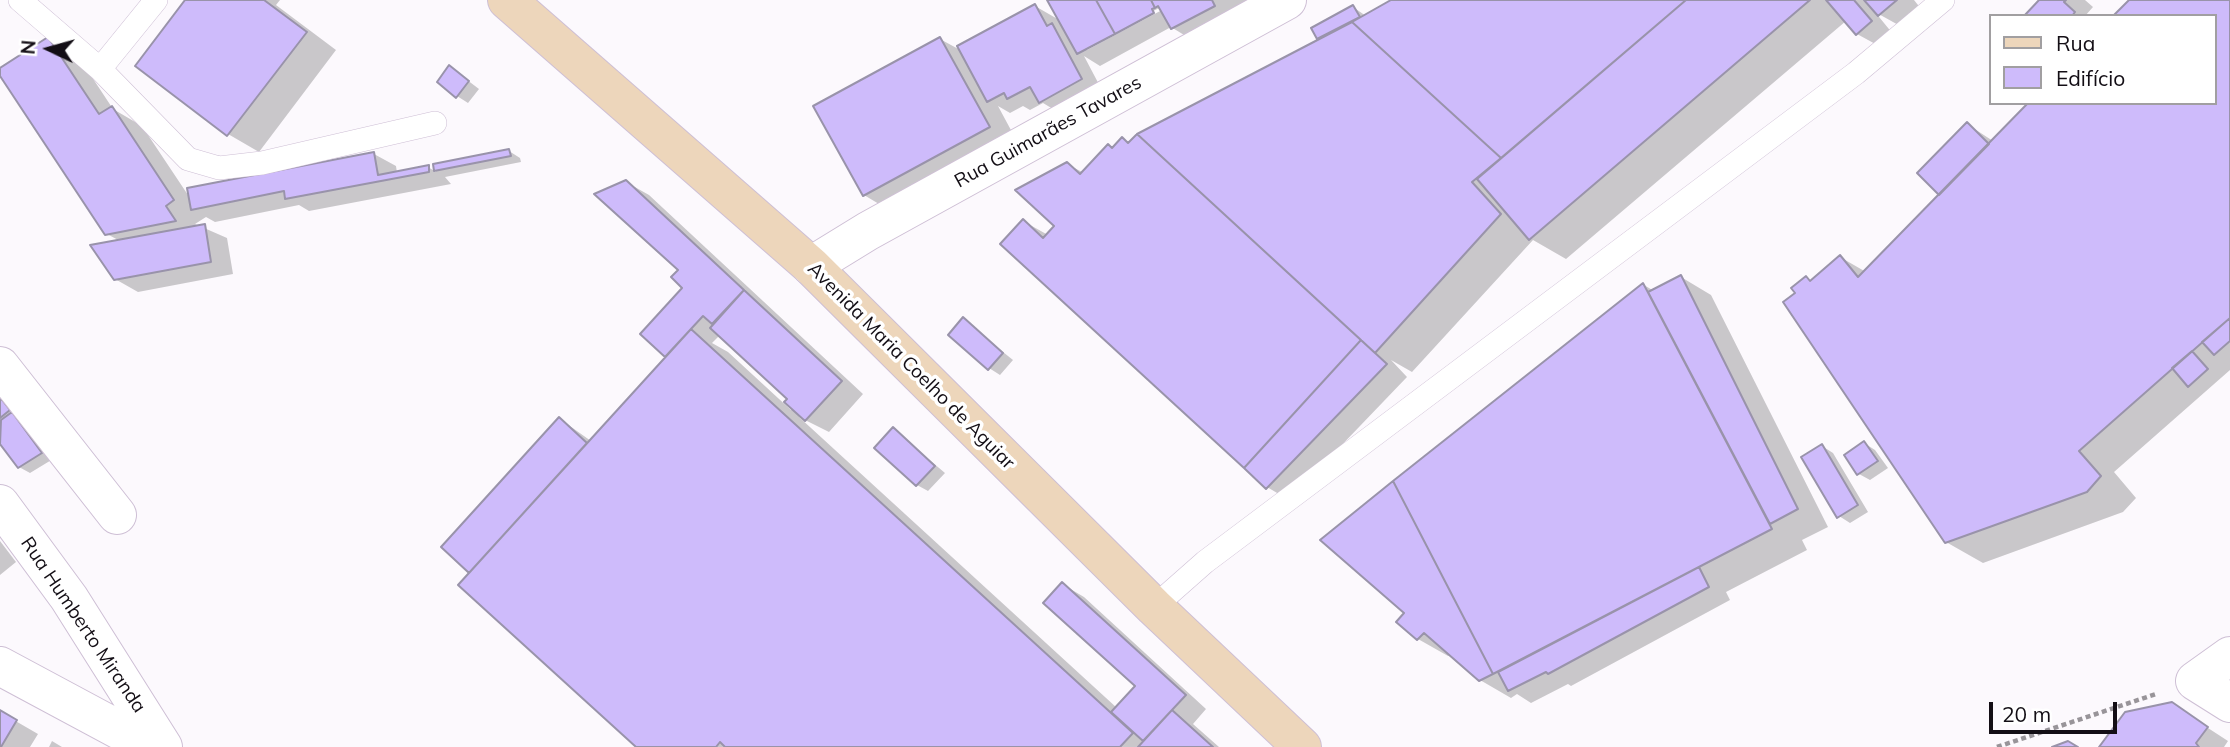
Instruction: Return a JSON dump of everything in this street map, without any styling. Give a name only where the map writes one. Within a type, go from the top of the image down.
[{"type":"main road","name":"Avenida Maria Coelho de Aguiar","points":[[507,0],[811,266],[1288,742]]},
{"type":"street","name":"Rua Guimarães Tavares","points":[[811,266],[868,231],[1287,0]]},
{"type":"street","points":[[0,366],[117,515]]},
{"type":"street","name":"Rua Humberto Miranda","points":[[0,505],[62,589],[163,747]]},
{"type":"street","points":[[2230,656],[2195,681],[2230,704]]},
{"type":"street","points":[[0,666],[151,747]]},
{"type":"lane","points":[[20,0],[100,69],[188,159],[219,168],[262,163],[435,123]]},
{"type":"lane","points":[[100,69],[156,0]]},
{"type":"lane","points":[[1154,607],[1205,562],[1856,73],[1943,0]]},
{"type":"path","points":[[1997,747],[2195,681]]},
{"type":"building","points":[[185,0],[264,0],[307,32],[227,136],[135,66]]},
{"type":"building","points":[[1047,0],[1096,0],[1115,34],[1077,54]]},
{"type":"building","points":[[1096,0],[1151,0],[1155,8],[1152,9],[1154,13],[1115,34]]},
{"type":"building","points":[[1151,0],[1212,0],[1215,6],[1171,29],[1158,6],[1155,8]]},
{"type":"building","points":[[1391,0],[1686,0],[1501,158],[1352,22]]},
{"type":"building","points":[[1686,0],[1810,0],[1529,240],[1477,179]]},
{"type":"building","points":[[1826,0],[1854,0],[1872,21],[1856,35]]},
{"type":"building","points":[[1864,0],[1897,0],[1878,16]]},
{"type":"building","points":[[2039,0],[2066,0],[2064,2],[2075,12],[2074,14],[2026,14]]},
{"type":"building","points":[[2129,0],[2230,0],[2230,318],[2079,451],[2101,476],[2087,492],[1945,543],[1783,302],[1795,293],[1791,288],[1806,276],[1810,281],[1840,255],[1858,277],[2026,105],[2216,105],[2216,14],[2115,14]]},
{"type":"building","points":[[1035,4],[1047,26],[1052,23],[1082,79],[1039,103],[1030,87],[1007,99],[1004,93],[987,102],[957,46]]},
{"type":"building","points":[[1353,5],[1360,17],[1317,39],[1311,28]]},
{"type":"building","points":[[1352,22],[1501,158],[1472,182],[1501,214],[1375,353],[1137,134]]},
{"type":"building","points":[[48,37],[99,114],[112,106],[174,200],[166,206],[176,221],[105,235],[0,76],[0,68]]},
{"type":"building","points":[[940,37],[990,127],[863,196],[813,106]]},
{"type":"building","points":[[449,65],[469,81],[456,98],[437,82]]},
{"type":"building","points":[[1967,122],[1989,144],[1939,195],[1917,173]]},
{"type":"building","points":[[1137,134],[1361,340],[1244,468],[1000,244],[1023,219],[1043,238],[1054,226],[1015,190],[1067,162],[1080,174],[1108,144],[1112,148],[1122,137],[1128,143]]},
{"type":"building","points":[[509,149],[511,156],[434,171],[433,164]]},
{"type":"building","points":[[374,152],[378,175],[429,165],[429,172],[285,199],[284,191],[191,210],[187,188]]},
{"type":"building","points":[[626,180],[744,290],[712,324],[703,316],[665,357],[640,334],[682,288],[671,277],[678,270],[594,194]]},
{"type":"building","points":[[205,224],[211,262],[114,280],[90,245]]},
{"type":"building","points":[[1681,275],[1798,509],[1770,524],[1648,292]]},
{"type":"building","points":[[1643,283],[1772,529],[1493,674],[1393,481]]},
{"type":"building","points":[[744,290],[842,381],[805,421],[784,402],[787,399],[710,328]]},
{"type":"building","points":[[963,317],[1003,353],[988,370],[948,335]]},
{"type":"building","points":[[2230,318],[2230,341],[2214,355],[2202,342]]},
{"type":"building","points":[[691,329],[1133,733],[1120,747],[725,747],[720,742],[716,747],[636,747],[458,585]]},
{"type":"building","points":[[1361,340],[1387,364],[1266,489],[1244,468]]},
{"type":"building","points":[[2192,351],[2208,369],[2188,387],[2172,368]]},
{"type":"building","points":[[0,397],[10,410],[0,418]]},
{"type":"building","points":[[12,412],[42,453],[18,468],[0,444],[1,420]]},
{"type":"building","points":[[559,417],[587,443],[469,573],[441,547]]},
{"type":"building","points":[[893,427],[935,466],[916,486],[874,448]]},
{"type":"building","points":[[1864,441],[1878,461],[1857,475],[1844,455]]},
{"type":"building","points":[[1822,444],[1858,505],[1837,518],[1801,457]]},
{"type":"building","points":[[1393,481],[1493,674],[1479,681],[1424,633],[1417,640],[1396,622],[1404,613],[1320,540]]},
{"type":"building","points":[[1699,567],[1709,587],[1548,674],[1546,672],[1508,691],[1498,672]]},
{"type":"building","points":[[1062,582],[1186,695],[1143,741],[1111,712],[1135,686],[1043,603]]},
{"type":"building","points":[[2172,702],[2208,727],[2196,743],[2199,747],[2099,747],[2125,712]]},
{"type":"building","points":[[0,710],[17,720],[1,747],[0,747]]},
{"type":"building","points":[[1172,710],[1213,747],[1138,747]]},
{"type":"building","points":[[2068,741],[2078,747],[2052,747]]}]
